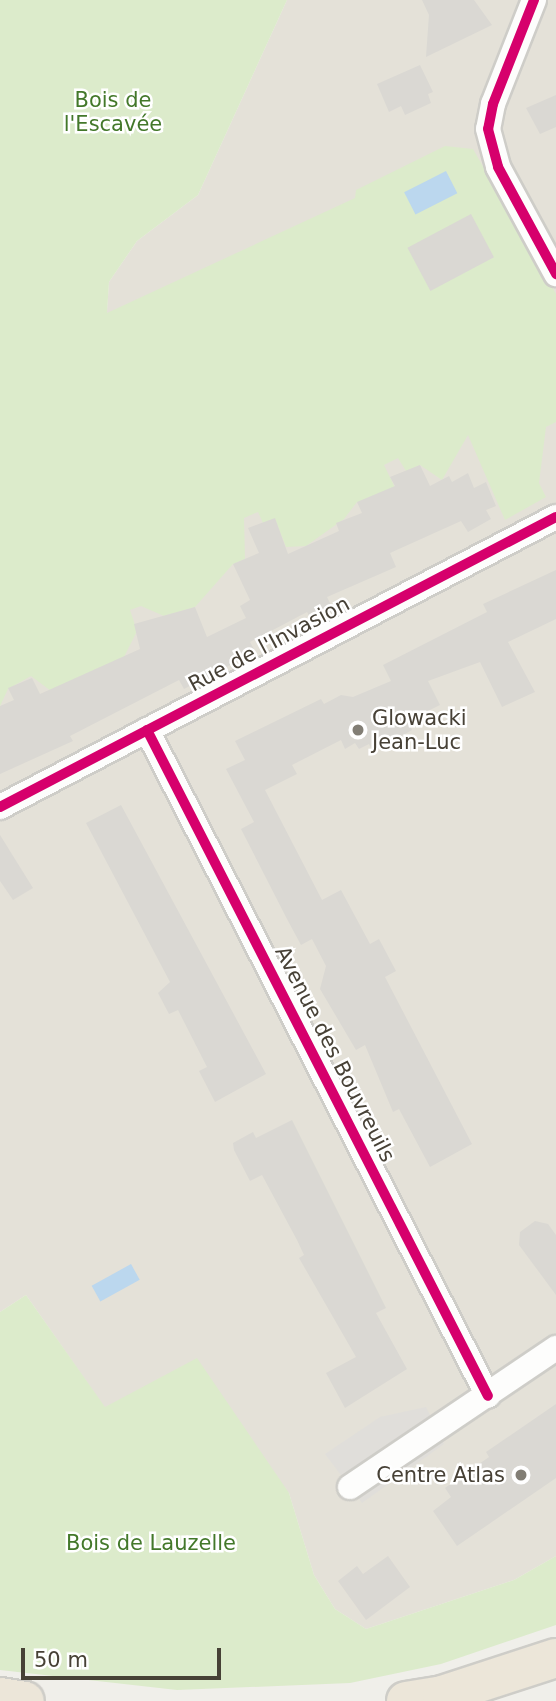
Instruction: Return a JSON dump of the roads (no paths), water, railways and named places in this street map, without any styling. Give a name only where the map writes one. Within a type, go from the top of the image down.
[{"type":"highway","points":[[406,1701],[442,1695],[556,1658]]},
{"type":"highway","points":[[0,1696],[25,1701]]},
{"type":"street","points":[[534,0],[493,104],[488,129],[498,167],[556,274]]},
{"type":"street","name":"Rue de l'Invasion","points":[[0,807],[556,517]]},
{"type":"street","name":"Avenue des Bouvreuils","points":[[146,730],[488,1396]]},
{"type":"street","points":[[350,1487],[556,1348]]},
{"type":"water","points":[[446,171],[457,193],[415,215],[404,192]]},
{"type":"water","points":[[131,1264],[140,1280],[100,1302],[92,1286]]},
{"type":"place","name":"Glowacki Jean-Luc","points":[[358,730]]},
{"type":"place","name":"Centre Atlas","points":[[521,1475]]},
{"type":"park label","name":"Bois de l'Escavée","points":[[113,112]]},
{"type":"park label","name":"Bois de Lauzelle","points":[[151,1543]]}]
